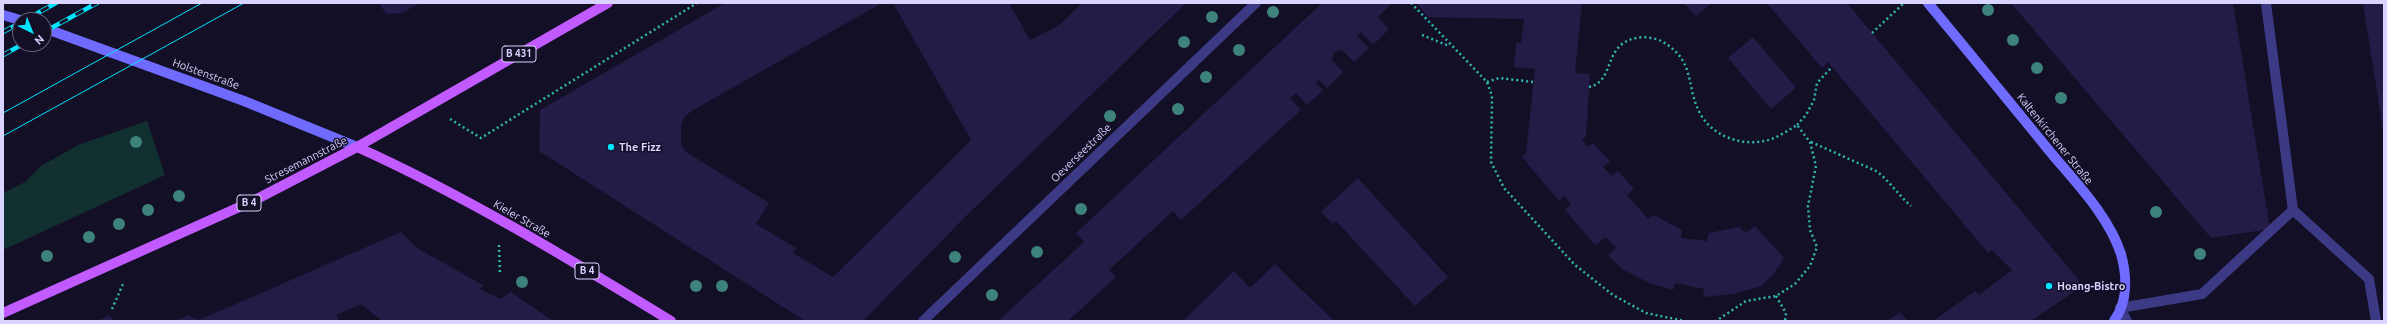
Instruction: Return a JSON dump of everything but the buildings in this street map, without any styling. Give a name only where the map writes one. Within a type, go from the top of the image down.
[{"type":"main road","name":"Stresemannstraße","points":[[3,314],[255,200],[357,147],[608,3]]},
{"type":"main road","name":"Kieler Straße","points":[[357,147],[421,176],[465,199],[671,321]]},
{"type":"street","name":"Oeverseestraße","points":[[923,321],[1256,3]]},
{"type":"street","name":"Kaltenkirchener Straße","points":[[1928,3],[2084,194],[2111,232],[2120,254],[2126,284],[2120,308],[2114,321]]},
{"type":"street","points":[[2266,3],[2293,210],[2369,279],[2376,321]]},
{"type":"street","name":"Holstenstraße","points":[[52,31],[244,100],[357,147]]},
{"type":"street","points":[[2127,321],[2120,308],[2202,294],[2293,210]]},
{"type":"path","points":[[429,106],[481,138],[697,3]]},
{"type":"path","points":[[1411,3],[1451,48],[1487,82],[1492,96],[1491,162],[1504,188],[1575,265],[1613,295],[1646,313],[1685,321]]},
{"type":"path","points":[[1872,33],[1904,3]]},
{"type":"path","points":[[1422,35],[1451,48]]},
{"type":"path","points":[[1589,87],[1596,85],[1603,79],[1611,56],[1622,44],[1637,38],[1658,39],[1673,48],[1684,62],[1691,78],[1701,115],[1714,129],[1729,138],[1748,142],[1765,141],[1781,135],[1797,125],[1806,115],[1814,100],[1817,83],[1832,67]]},
{"type":"path","points":[[1487,82],[1499,78],[1534,82]]},
{"type":"path","points":[[1716,321],[1746,301],[1776,296],[1795,284],[1810,266],[1817,247],[1810,230],[1808,206],[1816,166],[1810,142],[1797,125]]},
{"type":"path","points":[[1810,142],[1876,171],[1885,177],[1892,188],[1911,206]]},
{"type":"path","points":[[1776,296],[1786,313],[1786,321]]},
{"type":"green space","points":[[147,121],[165,175],[3,250],[3,193],[25,182],[41,166],[78,145]]},
{"type":"tram line","points":[[3,113],[202,3]]},
{"type":"tram line","points":[[3,136],[244,3]]},
{"type":"railway","points":[[40,12],[56,3]]},
{"type":"railway","points":[[52,28],[97,3]]},
{"type":"railway","points":[[3,32],[12,27]]},
{"type":"railway","points":[[3,55],[12,50]]},
{"type":"place","name":"The Fizz","points":[[611,147]]},
{"type":"place","name":"Hoang-Bistro","points":[[2049,286]]}]
